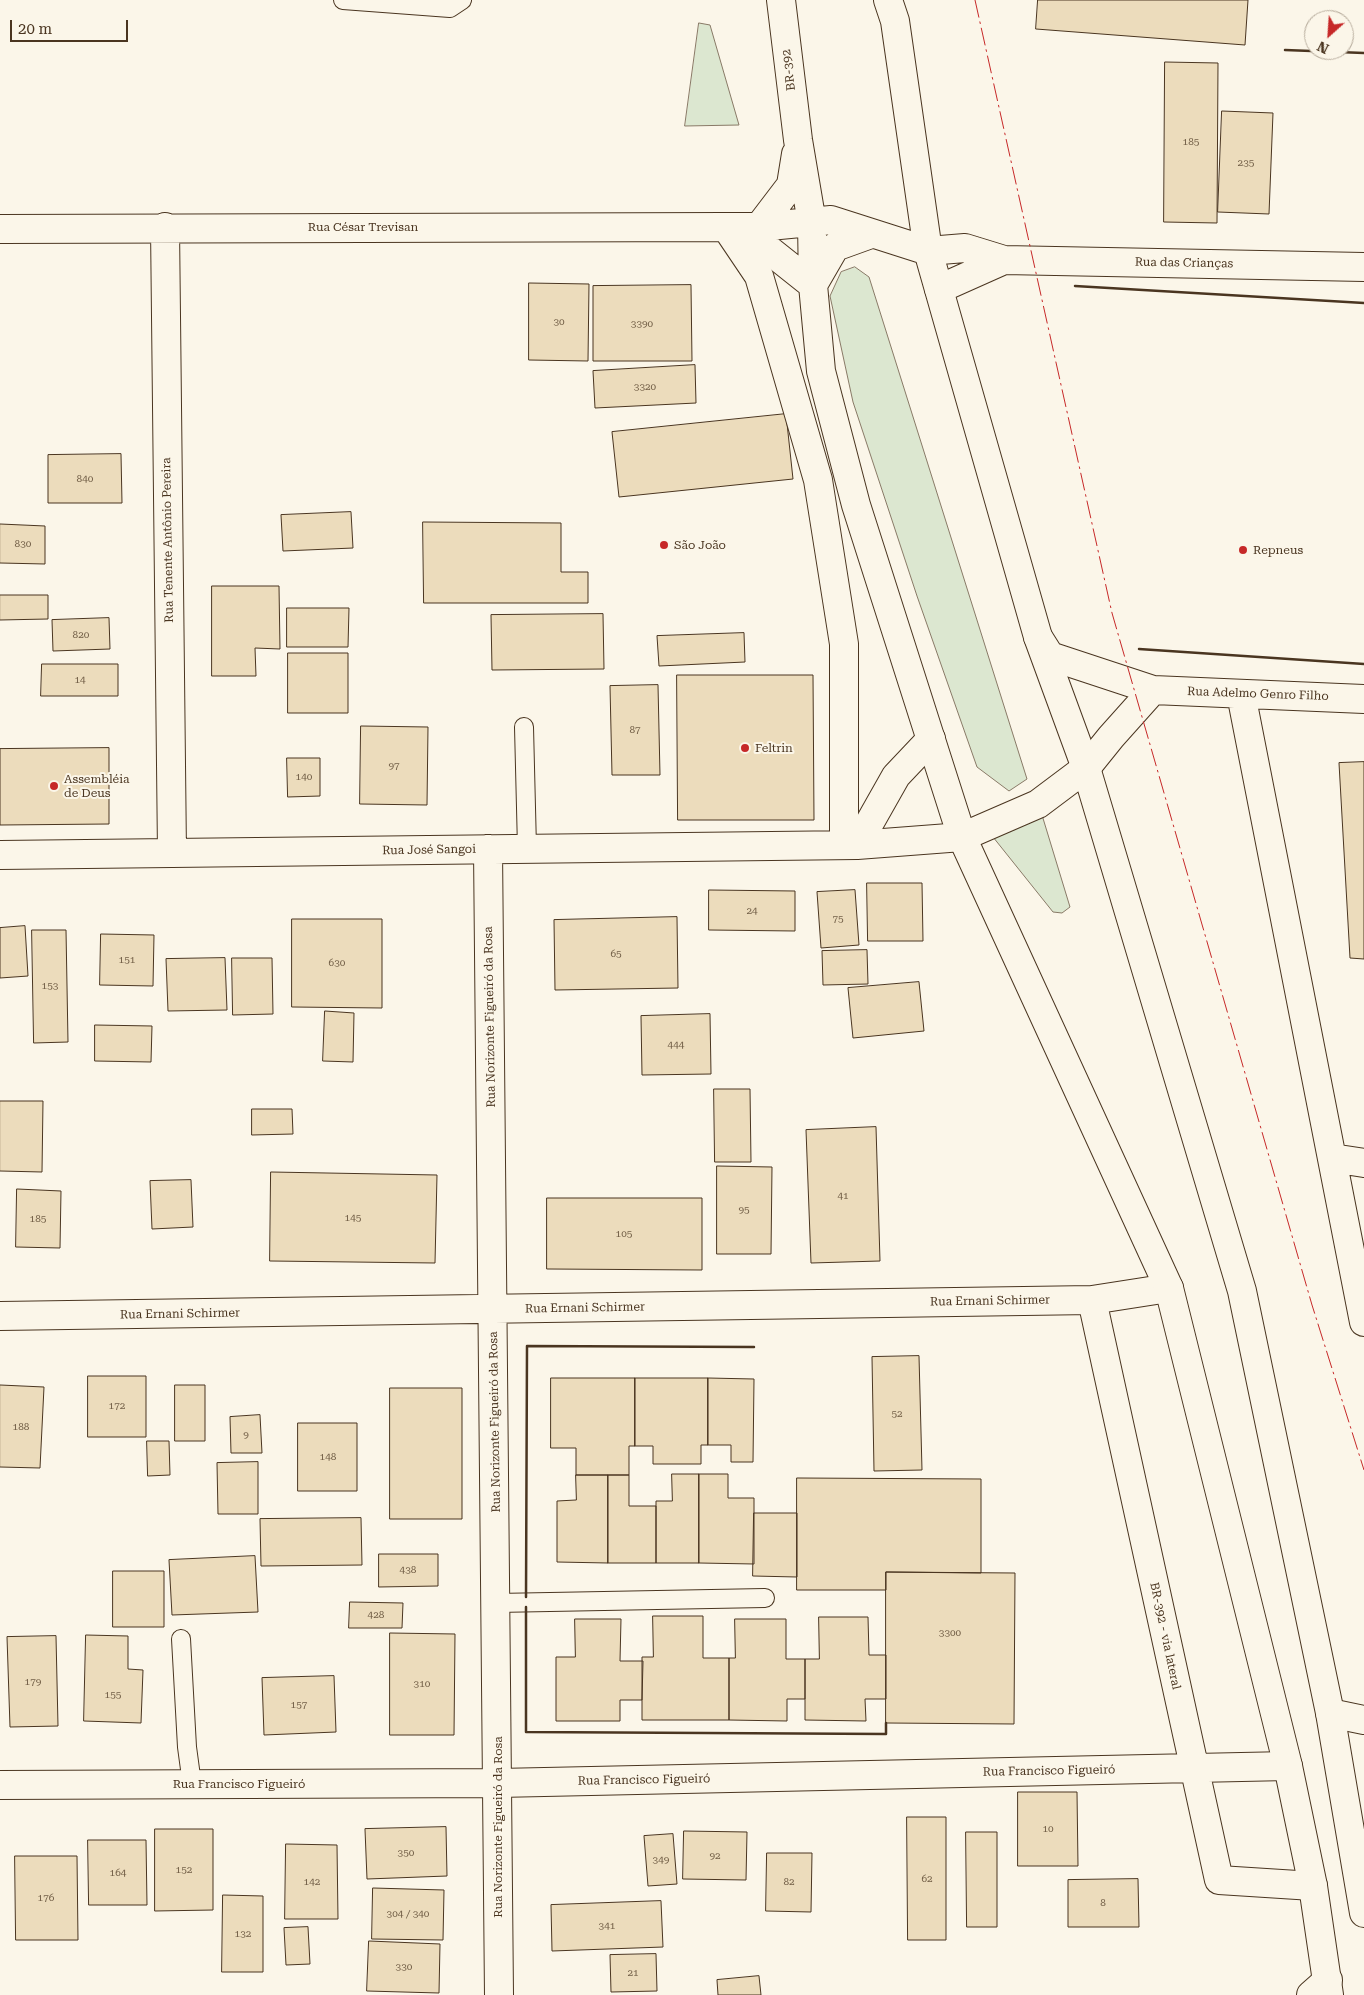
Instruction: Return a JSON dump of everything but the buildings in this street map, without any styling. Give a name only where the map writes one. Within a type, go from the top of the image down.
[{"type":"main road","name":"BR-392","points":[[781,0],[798,140]]},
{"type":"main road","points":[[888,0],[895,21],[928,251],[1038,637],[1086,768],[1242,1291],[1330,1713],[1364,1913]]},
{"type":"main road","points":[[798,140],[812,223],[813,285],[821,371],[856,506],[962,837],[1169,1288],[1288,1766],[1313,1886],[1323,1990]]},
{"type":"main road","points":[[759,227],[791,185],[798,140]]},
{"type":"main road","name":"Rua César Trevisan","points":[[0,229],[165,227],[759,227],[831,220],[928,251]]},
{"type":"main road","name":"Rua Tenente Antônio Pereira","points":[[165,227],[172,852]]},
{"type":"main road","points":[[726,227],[769,250],[813,285]]},
{"type":"main road","points":[[726,227],[759,276],[818,480],[844,644],[851,844]]},
{"type":"main road","points":[[813,285],[835,247],[871,234]]},
{"type":"main road","name":"Rua das Crianças","points":[[928,251],[965,248],[1004,260],[1364,267]]},
{"type":"main road","name":"Rua das Crianças","points":[[939,289],[1004,260]]},
{"type":"main road","name":"Rua Adelmo Genro Filho","points":[[1038,637],[1050,656],[1153,690],[1364,699]]},
{"type":"main road","points":[[1086,768],[1153,690]]},
{"type":"main road","points":[[1241,694],[1364,1322]]},
{"type":"main road","points":[[851,844],[896,776],[931,740]]},
{"type":"main road","name":"Rua José Sangoi","points":[[0,854],[851,844],[962,837],[1038,804],[1086,768]]},
{"type":"main road","name":"Rua Norizonte Figueiró da Rosa","points":[[488,849],[499,1995]]},
{"type":"main road","points":[[1332,1158],[1364,1163]]},
{"type":"main road","name":"Rua Ernani Schirmer","points":[[0,1316],[1092,1300],[1169,1288]]},
{"type":"main road","name":"BR-392 - via lateral","points":[[1092,1300],[1219,1880],[1313,1886]]},
{"type":"main road","points":[[1330,1713],[1364,1720]]},
{"type":"main road","name":"Rua Francisco Figueiró","points":[[0,1785],[498,1783],[1288,1766]]},
{"type":"lane","points":[[343,0],[450,8],[462,0]]},
{"type":"lane","points":[[524,727],[527,848]]},
{"type":"lane","points":[[496,1603],[765,1598]]},
{"type":"lane","points":[[181,1639],[187,1747],[192,1784]]},
{"type":"green space","points":[[699,23],[710,25],[739,125],[685,126]]},
{"type":"green space","points":[[855,267],[869,277],[1027,779],[1009,791],[977,767],[917,596],[853,402],[830,296],[841,272]]},
{"type":"green space","points":[[1042,815],[1070,907],[1062,913],[1053,912],[993,837]]},
{"type":"wall","points":[[1285,50],[1364,53]]},
{"type":"wall","points":[[1075,286],[1364,303]]},
{"type":"wall","points":[[1139,649],[1364,664]]},
{"type":"wall","points":[[526,1597],[527,1346],[754,1347]]},
{"type":"wall","points":[[526,1607],[526,1732],[886,1734],[886,1723]]},
{"type":"power","points":[[975,0],[1112,613],[1312,1305],[1364,1470]]},
{"type":"place","name":"São João","points":[[664,545]]},
{"type":"place","name":"Repneus","points":[[1243,550]]},
{"type":"place","name":"Feltrin","points":[[745,748]]},
{"type":"place","name":"Assembléia de Deus","points":[[54,786]]}]
